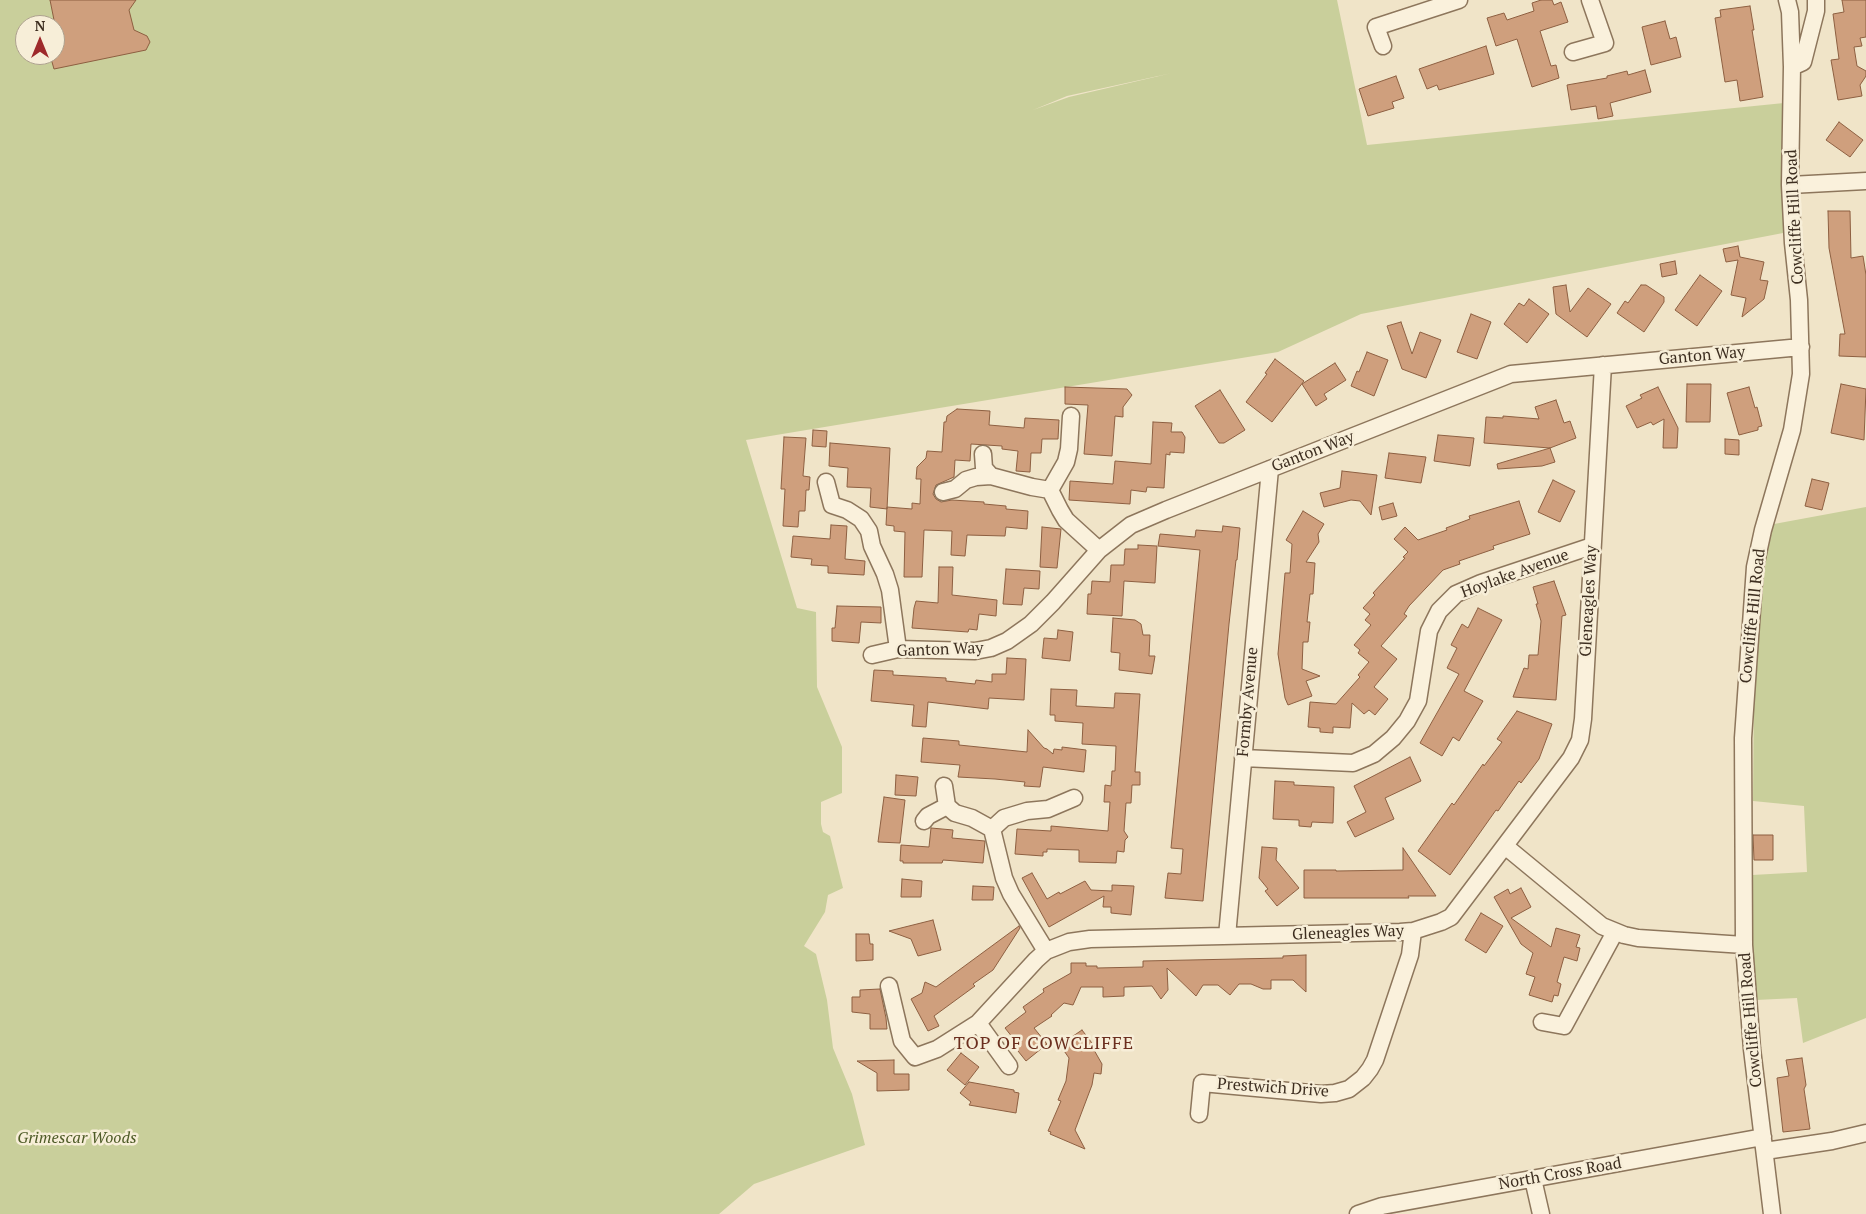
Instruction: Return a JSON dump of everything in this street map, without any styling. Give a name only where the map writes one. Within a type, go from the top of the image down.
[{"type":"street","points":[[1383,46],[1376,28],[1459,0]]},
{"type":"street","points":[[1574,52],[1612,41],[1590,0]]},
{"type":"street","name":"Cowcliffe Hill Road","points":[[1772,1214],[1752,1049],[1744,945],[1743,738],[1755,566],[1763,530],[1792,430],[1801,374],[1799,300],[1793,243],[1790,185],[1792,67],[1790,12],[1787,0]]},
{"type":"street","points":[[1792,67],[1803,62],[1816,11],[1816,0]]},
{"type":"street","points":[[1790,185],[1866,181]]},
{"type":"street","name":"Ganton Way","points":[[872,655],[898,650],[975,651],[991,648],[1007,641],[1020,634],[1047,608],[1099,550],[1131,525],[1511,374],[1801,347]]},
{"type":"street","name":"Gleneagles Way","points":[[889,986],[902,1040],[915,1057],[937,1049],[978,1023],[1046,951],[1069,942],[1090,939],[1413,931],[1450,917],[1571,758],[1580,740],[1584,719],[1603,365]]},
{"type":"street","points":[[1050,490],[1066,462],[1069,449],[1070,416]]},
{"type":"street","points":[[983,454],[984,468],[991,476]]},
{"type":"street","name":"Formby Avenue","points":[[1227,936],[1270,469]]},
{"type":"street","points":[[943,492],[955,489],[966,480],[976,476],[991,476],[1050,490]]},
{"type":"street","points":[[826,482],[826,509],[847,510],[861,519],[870,531],[872,546],[890,590],[898,650]]},
{"type":"street","points":[[1050,490],[1066,520],[1099,550]]},
{"type":"street","name":"Hoylake Avenue","points":[[1243,758],[1354,763],[1374,754],[1393,738],[1407,721],[1418,701],[1429,631],[1439,611],[1456,594],[1481,583],[1592,546]]},
{"type":"street","points":[[944,786],[947,806],[955,813],[972,818],[992,829],[1004,878],[1011,894],[1046,951]]},
{"type":"street","points":[[992,829],[1004,818],[1027,811],[1048,809],[1074,798]]},
{"type":"street","points":[[924,821],[928,816],[947,806]]},
{"type":"street","points":[[1505,846],[1602,926],[1615,932],[1638,938],[1744,945]]},
{"type":"street","name":"Prestwich Drive","points":[[1199,1114],[1202,1083],[1321,1094],[1349,1089],[1363,1078],[1375,1060],[1410,956],[1413,931]]},
{"type":"street","points":[[1542,1022],[1564,1026],[1615,932]]},
{"type":"street","points":[[978,1023],[1009,1066]]},
{"type":"street","name":"North Cross Road","points":[[1358,1214],[1382,1206],[1533,1179],[1764,1144],[1832,1141],[1866,1132]]},
{"type":"street","points":[[1533,1179],[1541,1214]]},
{"type":"green space","name":"Grimescar Woods","points":[[0,0],[1337,0],[1367,145],[1784,103],[1783,233],[1361,314],[1278,352],[746,440],[797,608],[816,612],[817,687],[842,747],[842,793],[821,802],[821,824],[823,832],[830,836],[843,888],[828,895],[825,912],[804,946],[816,954],[827,1000],[833,1048],[852,1094],[865,1145],[754,1184],[719,1214],[0,1214]],"holes":[[[1172,73],[1069,97],[1033,110],[1067,96]]]},
{"type":"green space","points":[[1866,507],[1866,1018],[1803,1043],[1797,998],[1756,1000],[1752,941],[1752,875],[1807,872],[1804,806],[1753,801],[1754,686],[1767,546],[1774,524]]},
{"type":"building","points":[[50,0],[136,0],[129,10],[134,30],[147,36],[150,42],[146,50],[54,69],[53,65],[65,65],[65,15],[53,15]]},
{"type":"building","points":[[1541,0],[1552,0],[1554,5],[1561,2],[1568,22],[1540,31],[1551,66],[1556,65],[1559,78],[1532,87],[1517,39],[1496,46],[1487,18],[1504,13],[1507,20],[1534,11],[1532,3]]},
{"type":"building","points":[[1842,0],[1866,0],[1866,37],[1860,38],[1862,46],[1854,47],[1857,66],[1866,71],[1866,76],[1860,85],[1862,96],[1838,100],[1831,60],[1839,59],[1833,14],[1844,12]]},
{"type":"building","points":[[1750,6],[1763,97],[1740,101],[1737,80],[1725,82],[1715,18],[1721,17],[1720,10]]},
{"type":"building","points":[[1665,21],[1670,39],[1676,37],[1681,57],[1651,65],[1642,27]]},
{"type":"building","points":[[1486,46],[1494,74],[1439,90],[1437,85],[1427,89],[1419,69]]},
{"type":"building","points":[[1645,70],[1651,92],[1610,103],[1613,116],[1598,119],[1596,106],[1571,110],[1567,85],[1607,78],[1607,76],[1627,71],[1628,75]]},
{"type":"building","points":[[1396,76],[1404,98],[1392,102],[1394,108],[1368,116],[1359,89]]},
{"type":"building","points":[[1839,122],[1863,140],[1850,157],[1826,140]]},
{"type":"building","points":[[1828,211],[1850,211],[1851,258],[1863,256],[1866,275],[1866,357],[1839,356],[1840,334],[1845,334],[1829,248]]},
{"type":"building","points":[[1738,246],[1740,257],[1764,262],[1760,280],[1768,281],[1764,299],[1742,317],[1746,298],[1731,295],[1738,260],[1726,262],[1723,249]]},
{"type":"building","points":[[1675,261],[1677,274],[1662,277],[1660,264]]},
{"type":"building","points":[[1700,275],[1722,291],[1697,326],[1675,310]]},
{"type":"building","points":[[1566,285],[1570,312],[1588,288],[1611,304],[1587,337],[1556,314],[1553,287]]},
{"type":"building","points":[[1641,285],[1646,285],[1664,297],[1664,302],[1644,332],[1617,313],[1625,301],[1628,303]]},
{"type":"building","points":[[1529,299],[1549,314],[1527,343],[1504,324],[1519,303],[1524,306]]},
{"type":"building","points":[[1471,314],[1491,322],[1477,359],[1457,352]]},
{"type":"building","points":[[1401,322],[1412,354],[1420,332],[1441,340],[1426,378],[1402,369],[1387,326]]},
{"type":"building","points":[[1367,352],[1388,360],[1374,396],[1351,386]]},
{"type":"building","points":[[1275,359],[1304,381],[1272,422],[1246,402],[1267,374],[1265,373]]},
{"type":"building","points":[[1335,363],[1346,380],[1324,394],[1327,399],[1316,406],[1302,384]]},
{"type":"building","points":[[1687,384],[1711,384],[1710,422],[1686,422]]},
{"type":"building","points":[[1841,384],[1866,389],[1864,440],[1831,433]]},
{"type":"building","points":[[1065,387],[1127,389],[1132,395],[1123,407],[1123,417],[1115,416],[1112,456],[1084,454],[1088,405],[1065,404]]},
{"type":"building","points":[[1658,387],[1678,428],[1677,448],[1663,448],[1664,419],[1653,425],[1651,422],[1637,428],[1626,406],[1642,398],[1640,395]]},
{"type":"building","points":[[1749,387],[1762,426],[1758,427],[1758,430],[1739,435],[1727,393]]},
{"type":"building","points":[[1220,390],[1245,430],[1224,443],[1219,443],[1195,406]]},
{"type":"building","points":[[1556,400],[1564,423],[1570,421],[1576,438],[1550,448],[1484,443],[1486,417],[1503,418],[1503,416],[1539,419],[1535,407]]},
{"type":"building","points":[[957,409],[990,411],[989,425],[1024,428],[1025,418],[1059,420],[1058,439],[1042,439],[1041,453],[1031,453],[1030,472],[1016,471],[1018,451],[1002,449],[1002,446],[971,444],[970,461],[955,460],[954,477],[936,485],[933,494],[936,499],[941,502],[952,500],[984,502],[984,504],[1006,506],[1006,509],[1028,511],[1027,529],[1006,527],[1005,536],[967,535],[965,556],[951,555],[952,531],[924,530],[922,577],[904,577],[905,532],[894,531],[894,526],[886,525],[887,507],[912,509],[912,503],[920,504],[921,479],[916,479],[917,467],[926,458],[927,451],[942,452],[944,422],[946,422],[947,416]]},
{"type":"building","points":[[1153,422],[1172,423],[1171,432],[1182,432],[1185,437],[1184,453],[1170,452],[1170,455],[1166,454],[1164,488],[1147,487],[1146,492],[1131,490],[1130,504],[1069,500],[1070,481],[1113,484],[1115,461],[1151,464]]},
{"type":"building","points":[[813,430],[827,431],[826,447],[812,446]]},
{"type":"building","points":[[1438,435],[1474,438],[1470,466],[1434,461]]},
{"type":"building","points":[[784,437],[806,438],[803,476],[810,477],[809,490],[806,490],[805,511],[799,511],[798,527],[783,526],[785,489],[781,489]]},
{"type":"building","points":[[1725,439],[1739,440],[1739,455],[1725,454]]},
{"type":"building","points":[[830,443],[890,448],[887,509],[870,507],[871,488],[847,487],[848,468],[829,466]]},
{"type":"building","points":[[1550,448],[1555,462],[1542,466],[1498,469],[1497,464]]},
{"type":"building","points":[[1389,453],[1426,457],[1421,483],[1385,478]]},
{"type":"building","points":[[1342,471],[1377,475],[1371,515],[1360,501],[1351,500],[1324,507],[1320,493],[1340,488]]},
{"type":"building","points":[[1812,479],[1829,483],[1822,510],[1805,506]]},
{"type":"building","points":[[1553,480],[1575,491],[1560,522],[1538,512]]},
{"type":"building","points":[[1519,501],[1530,534],[1493,546],[1494,549],[1459,561],[1460,564],[1443,570],[1409,606],[1404,614],[1407,616],[1381,646],[1397,659],[1374,687],[1388,699],[1375,715],[1369,710],[1364,714],[1352,703],[1350,728],[1333,727],[1333,733],[1320,732],[1320,728],[1308,727],[1310,702],[1336,704],[1360,677],[1358,675],[1369,662],[1358,653],[1360,650],[1354,645],[1371,625],[1365,620],[1370,614],[1363,608],[1375,595],[1373,593],[1405,558],[1403,557],[1408,552],[1394,539],[1405,527],[1418,540],[1447,530],[1446,528],[1470,519],[1469,516]]},
{"type":"building","points":[[1393,503],[1397,516],[1382,520],[1379,507]]},
{"type":"building","points":[[1303,511],[1324,524],[1318,534],[1319,542],[1306,562],[1315,563],[1313,594],[1310,594],[1307,622],[1310,622],[1308,642],[1303,642],[1302,669],[1320,676],[1306,681],[1312,696],[1288,705],[1285,698],[1278,654],[1285,573],[1290,573],[1292,544],[1286,540]]},
{"type":"building","points":[[831,525],[847,526],[845,559],[865,561],[864,575],[828,573],[828,566],[811,565],[812,559],[791,557],[793,536],[830,539]]},
{"type":"building","points":[[1223,526],[1240,528],[1203,901],[1165,898],[1168,873],[1181,874],[1183,849],[1171,848],[1200,550],[1158,546],[1160,534],[1195,537],[1196,530],[1222,532]]},
{"type":"building","points":[[1042,527],[1061,529],[1057,568],[1040,567]]},
{"type":"building","points":[[1138,545],[1157,546],[1155,583],[1124,581],[1122,616],[1087,614],[1088,594],[1091,594],[1092,581],[1110,582],[1111,565],[1124,565],[1125,549],[1138,549]]},
{"type":"building","points":[[939,567],[953,567],[952,595],[997,600],[996,616],[979,614],[977,630],[969,629],[968,632],[912,628],[916,601],[938,603]]},
{"type":"building","points":[[1006,569],[1040,571],[1039,589],[1024,588],[1022,605],[1003,604]]},
{"type":"building","points":[[1554,581],[1566,615],[1562,616],[1556,700],[1513,697],[1524,668],[1528,669],[1529,655],[1538,655],[1541,621],[1533,587]]},
{"type":"building","points":[[837,606],[881,607],[881,623],[861,622],[859,643],[832,641],[832,628],[835,628]]},
{"type":"building","points":[[1478,608],[1502,620],[1464,691],[1483,701],[1459,741],[1453,737],[1442,756],[1420,743],[1459,674],[1447,668],[1457,648],[1451,645],[1462,624],[1468,628]]},
{"type":"building","points":[[1113,618],[1135,620],[1141,624],[1143,635],[1150,635],[1149,656],[1155,656],[1152,674],[1119,670],[1120,653],[1111,652]]},
{"type":"building","points":[[1058,630],[1073,632],[1070,661],[1042,658],[1044,638],[1057,639]]},
{"type":"building","points":[[1007,658],[1026,659],[1024,700],[989,698],[988,709],[928,702],[926,727],[912,726],[914,705],[871,701],[874,670],[893,671],[893,675],[946,678],[946,681],[975,684],[976,680],[992,682],[992,674],[1006,674]]},
{"type":"building","points":[[1051,689],[1077,690],[1076,706],[1114,708],[1115,693],[1140,694],[1135,772],[1140,772],[1140,785],[1132,785],[1131,803],[1126,803],[1124,831],[1128,837],[1125,840],[1124,852],[1117,851],[1116,863],[1079,862],[1079,850],[1047,849],[1047,852],[1043,852],[1043,856],[1015,854],[1017,829],[1051,831],[1051,826],[1108,831],[1110,802],[1104,802],[1105,785],[1111,786],[1112,771],[1115,771],[1116,746],[1082,744],[1083,723],[1055,721],[1055,715],[1050,715]]},
{"type":"building","points":[[1517,711],[1552,724],[1539,759],[1521,783],[1519,781],[1498,811],[1496,810],[1450,875],[1418,851],[1452,803],[1454,805],[1483,764],[1484,766],[1502,742],[1497,739]]},
{"type":"building","points":[[1028,730],[1044,748],[1053,754],[1054,749],[1062,750],[1062,747],[1086,750],[1084,772],[1043,767],[1040,787],[1024,786],[1025,782],[958,777],[960,765],[921,762],[923,738],[959,741],[959,745],[1027,752]]},
{"type":"building","points":[[1410,757],[1421,781],[1385,798],[1394,819],[1355,837],[1347,822],[1366,812],[1354,786]]},
{"type":"building","points":[[896,775],[918,777],[916,796],[895,795]]},
{"type":"building","points":[[1275,781],[1294,782],[1294,785],[1334,787],[1333,823],[1312,822],[1311,827],[1299,826],[1299,820],[1273,819]]},
{"type":"building","points":[[884,797],[905,800],[900,843],[878,842]]},
{"type":"building","points":[[931,828],[953,830],[952,838],[985,841],[983,863],[943,860],[942,863],[903,863],[903,861],[900,861],[901,845],[929,847]]},
{"type":"building","points":[[1753,835],[1773,835],[1773,860],[1754,860]]},
{"type":"building","points":[[1262,847],[1277,848],[1276,860],[1299,888],[1277,906],[1265,891],[1268,889],[1259,878]]},
{"type":"building","points":[[1403,848],[1436,896],[1408,896],[1409,898],[1304,898],[1304,870],[1403,870]]},
{"type":"building","points":[[1032,873],[1047,899],[1085,881],[1091,890],[1112,891],[1112,885],[1134,886],[1131,915],[1111,913],[1111,907],[1103,907],[1104,896],[1049,927],[1022,878]]},
{"type":"building","points":[[902,879],[922,881],[921,897],[901,897]]},
{"type":"building","points":[[973,886],[994,887],[993,900],[972,900]]},
{"type":"building","points":[[1521,888],[1531,907],[1511,918],[1551,947],[1556,928],[1580,935],[1576,947],[1580,948],[1577,961],[1564,957],[1557,982],[1561,984],[1558,996],[1554,995],[1552,1002],[1529,995],[1535,977],[1526,974],[1533,953],[1521,944],[1494,897],[1508,889],[1510,894]]},
{"type":"building","points":[[1481,913],[1503,926],[1486,953],[1465,940]]},
{"type":"building","points":[[933,920],[941,950],[918,956],[911,939],[889,931]]},
{"type":"building","points":[[1019,926],[1020,928],[993,970],[973,984],[975,986],[934,1016],[939,1026],[928,1031],[911,999],[922,993],[925,982],[936,987]]},
{"type":"building","points":[[856,934],[869,934],[870,944],[873,944],[873,960],[856,961]]},
{"type":"building","points":[[1306,955],[1306,992],[1293,980],[1271,980],[1271,989],[1263,989],[1251,984],[1239,984],[1230,995],[1218,985],[1203,985],[1196,996],[1167,968],[1168,990],[1161,999],[1152,986],[1124,987],[1124,996],[1103,997],[1103,987],[1081,987],[1073,1005],[1064,1003],[1052,1016],[1034,1028],[1047,1044],[1026,1061],[1014,1046],[1017,1043],[1005,1028],[1026,1012],[1023,1007],[1044,992],[1043,989],[1071,973],[1071,963],[1086,963],[1086,966],[1097,966],[1097,968],[1143,967],[1143,961],[1283,958],[1283,956]]},
{"type":"building","points":[[880,989],[887,1029],[870,1029],[870,1014],[852,1012],[852,997],[860,997],[860,990]]},
{"type":"building","points":[[1082,1030],[1095,1047],[1094,1050],[1102,1064],[1101,1074],[1094,1073],[1092,1085],[1075,1130],[1085,1149],[1050,1134],[1051,1132],[1048,1131],[1061,1101],[1058,1100],[1066,1081],[1069,1058],[1060,1045]]},
{"type":"building","points":[[961,1053],[979,1067],[965,1085],[947,1070]]},
{"type":"building","points":[[1802,1058],[1810,1129],[1783,1132],[1777,1078],[1789,1076],[1786,1060]]},
{"type":"building","points":[[894,1060],[894,1074],[909,1074],[909,1090],[877,1091],[877,1073],[857,1061]]},
{"type":"building","points":[[969,1082],[1014,1090],[1014,1092],[1019,1093],[1016,1113],[969,1105],[971,1102],[960,1093]]},
{"type":"district","name":"TOP OF COWCLIFFE","points":[[1044,1044]]}]
